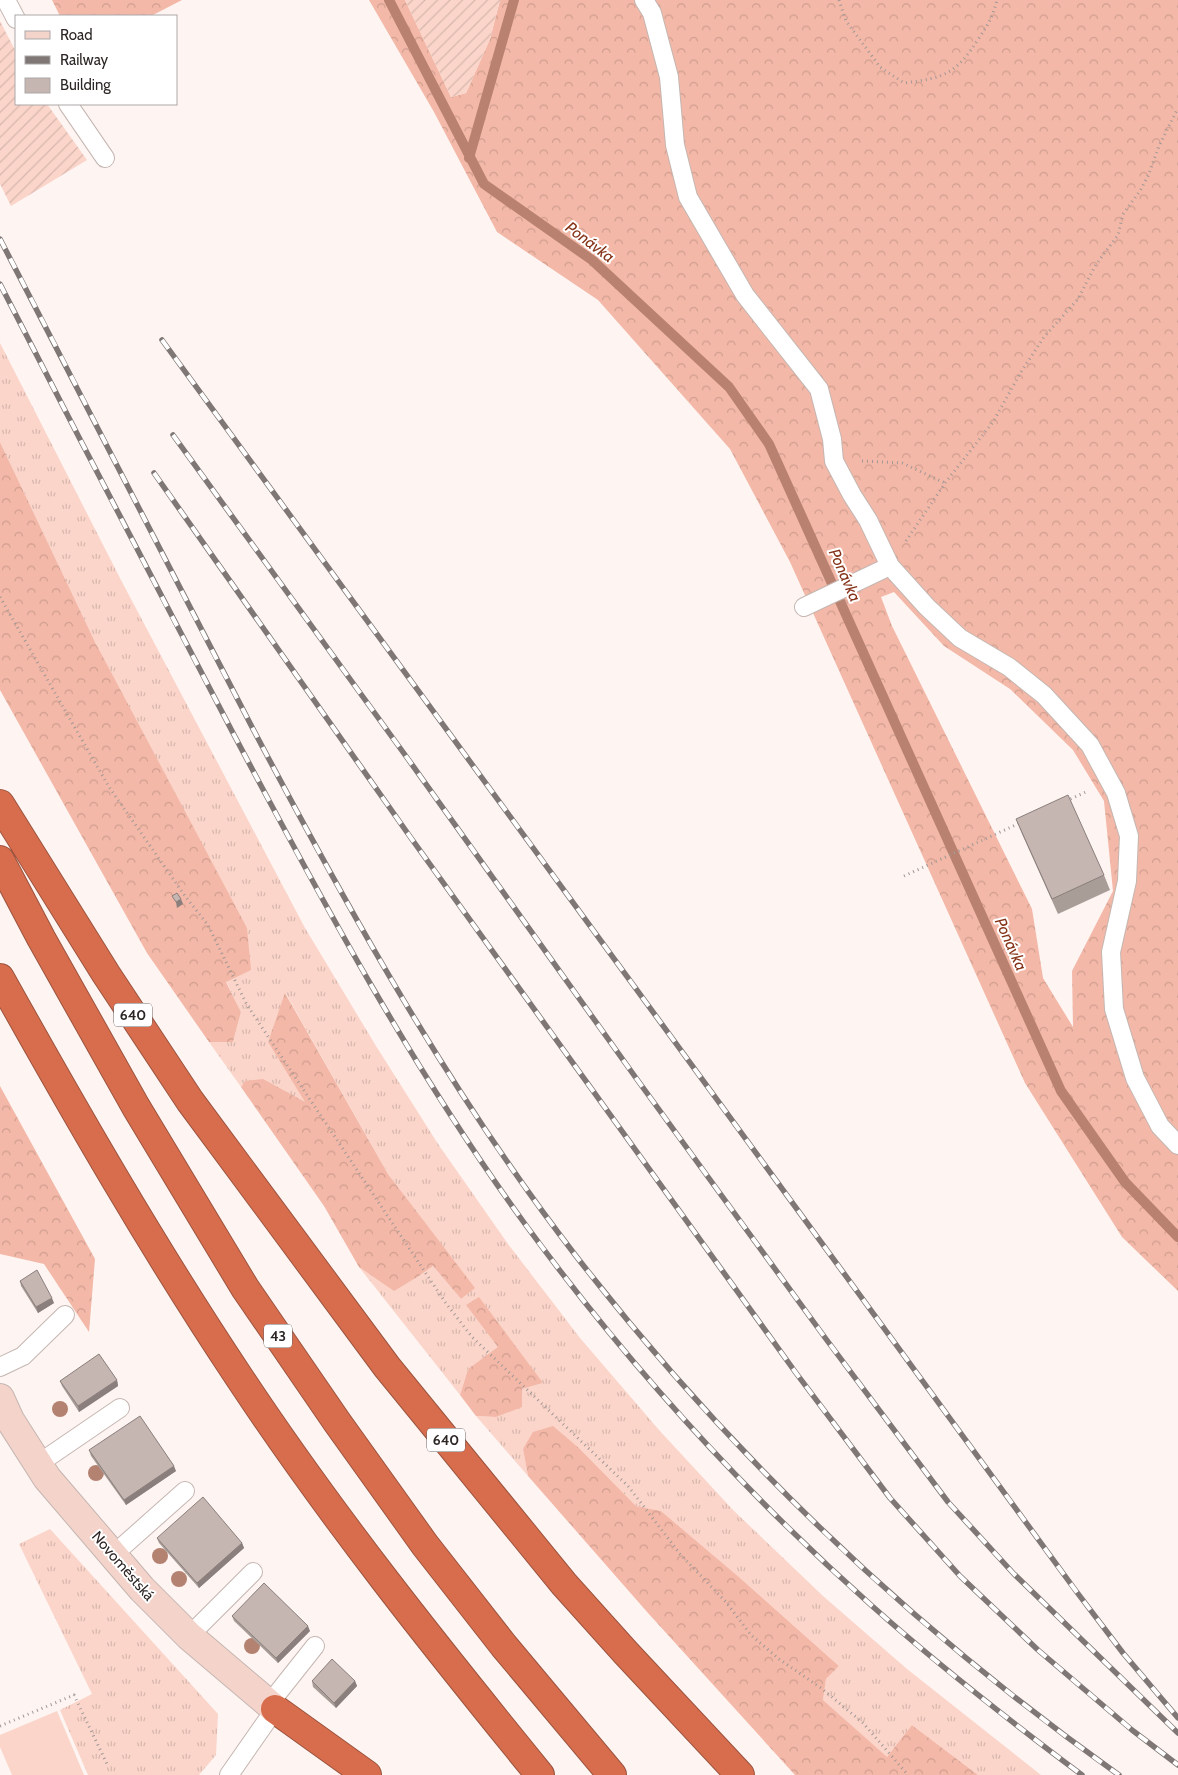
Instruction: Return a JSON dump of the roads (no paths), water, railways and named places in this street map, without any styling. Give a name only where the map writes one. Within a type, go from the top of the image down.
[{"type":"highway","name":"640","points":[[0,804],[106,974],[190,1101],[387,1367],[564,1584],[740,1775]]},
{"type":"highway","name":"43","points":[[0,860],[41,938],[136,1107],[245,1288],[337,1422],[425,1545],[504,1646],[612,1775]]},
{"type":"highway","points":[[0,978],[63,1091],[165,1263],[240,1379],[327,1502],[426,1633],[540,1775]]},
{"type":"highway","points":[[272,1706],[367,1775]]},
{"type":"street","name":"Novoměstská","points":[[0,1398],[10,1420],[38,1464],[73,1509],[113,1555],[160,1608],[189,1636],[272,1706]]},
{"type":"lane","points":[[6,0],[15,17]]},
{"type":"lane","points":[[644,0],[652,13],[669,77],[675,145],[688,196],[744,295],[819,389],[832,439],[834,461],[868,520],[890,566],[927,607],[960,638],[1009,667],[1044,695],[1090,745],[1116,793],[1129,836],[1127,881],[1110,952],[1114,1009],[1135,1078],[1160,1126],[1178,1146]]},
{"type":"lane","points":[[69,105],[105,158]]},
{"type":"lane","points":[[804,607],[890,566]]},
{"type":"lane","points":[[0,1367],[23,1356],[65,1315]]},
{"type":"lane","points":[[38,1464],[120,1408]]},
{"type":"lane","points":[[113,1555],[184,1491]]},
{"type":"lane","points":[[189,1636],[253,1572]]},
{"type":"lane","points":[[229,1775],[272,1706],[315,1646]]},
{"type":"waterway","name":"Ponávka","points":[[389,0],[484,184],[592,260],[729,387],[769,444],[1061,1091],[1125,1182],[1178,1237]]},
{"type":"waterway","points":[[469,158],[514,0]]},
{"type":"railway","points":[[0,239],[253,729],[326,865],[403,1000],[444,1066],[530,1194],[635,1330],[697,1401],[761,1469],[897,1599],[1043,1719],[1119,1775]]},
{"type":"railway","points":[[0,284],[233,733],[335,922],[370,984],[445,1106],[525,1224],[604,1326],[645,1375],[688,1424],[777,1517],[871,1605],[948,1671],[1082,1775]]},
{"type":"railway","points":[[162,340],[1076,1591],[1123,1653],[1178,1718]]},
{"type":"railway","points":[[173,435],[636,1078],[826,1339],[948,1502],[1014,1574],[1178,1733]]},
{"type":"railway","points":[[154,473],[411,838],[796,1373],[890,1498],[960,1576],[1038,1650],[1132,1730],[1178,1765]]}]
